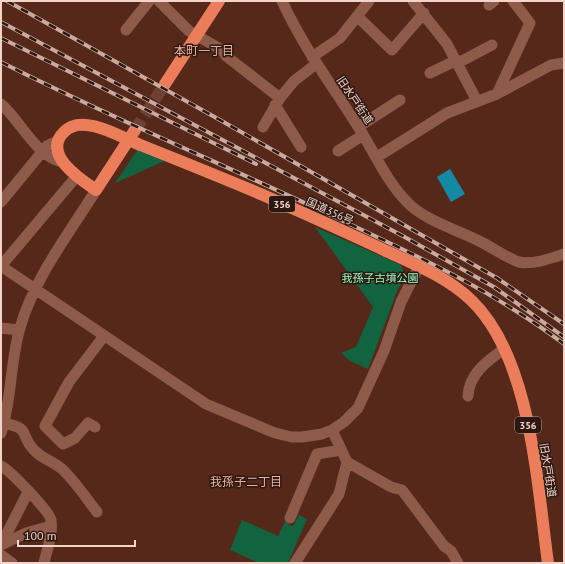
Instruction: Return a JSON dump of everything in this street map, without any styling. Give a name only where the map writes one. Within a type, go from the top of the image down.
[{"type":"highway","points":[[165,84],[220,1]]},
{"type":"highway","name":"国道356号","points":[[58,143],[63,133],[77,126],[92,126],[117,135],[260,194],[419,266],[448,282],[471,299]]},
{"type":"highway","points":[[58,143],[58,151],[63,162],[76,177],[96,190],[135,130]]},
{"type":"highway","name":"旧水戸街道","points":[[471,299],[487,318],[504,349],[519,388],[528,427],[548,563]]},
{"type":"street","points":[[126,30],[149,1]]},
{"type":"street","points":[[159,1],[189,31],[222,50],[226,56],[278,102],[301,147]]},
{"type":"street","name":"旧水戸街道","points":[[282,1],[293,25],[314,61],[361,131],[399,193],[414,208],[430,219],[457,230],[519,262],[532,262],[564,254]]},
{"type":"street","points":[[263,127],[278,102],[294,81],[340,38],[369,1]]},
{"type":"street","points":[[413,1],[424,13],[458,61],[477,101]]},
{"type":"street","points":[[497,94],[530,23],[513,1]]},
{"type":"street","points":[[357,16],[392,50],[424,13]]},
{"type":"street","points":[[430,73],[492,45]]},
{"type":"street","points":[[377,157],[442,116],[497,94],[551,66],[558,63],[564,63]]},
{"type":"street","points":[[338,151],[400,100]]},
{"type":"street","points":[[1,104],[42,152],[54,160],[63,162]]},
{"type":"street","points":[[1,201],[47,146],[53,143],[58,143]]},
{"type":"street","points":[[76,177],[1,266],[206,404],[275,433],[292,437],[322,434],[332,430],[352,416],[363,398],[384,351],[401,302],[419,266]]},
{"type":"street","points":[[96,190],[35,289],[19,330],[3,428],[19,426],[23,430],[32,449],[42,458],[56,465],[66,473],[97,512]]},
{"type":"street","points":[[1,328],[19,330]]},
{"type":"street","points":[[95,426],[88,423],[75,438],[63,444],[45,426],[69,382],[104,336]]},
{"type":"street","points":[[468,396],[471,383],[477,371],[504,349]]},
{"type":"street","points":[[295,563],[339,494],[346,462],[332,430]]},
{"type":"street","points":[[290,518],[317,454],[341,450]]},
{"type":"street","points":[[346,462],[391,487],[402,490],[458,563]]},
{"type":"street","points":[[1,466],[12,473],[51,518],[52,531],[44,563]]},
{"type":"street","points":[[1,545],[28,492]]},
{"type":"street","points":[[1,545],[26,533],[51,526]]},
{"type":"street","points":[[444,546],[445,556],[450,563]]},
{"type":"street","points":[[1,555],[12,563]]},
{"type":"green space","points":[[138,149],[167,160],[115,183]]},
{"type":"green space","name":"我孫子古墳公園","points":[[315,227],[401,265],[405,277],[397,291],[368,369],[350,361],[341,353],[356,347],[373,307]]},
{"type":"green space","points":[[299,515],[307,519],[288,563],[259,563],[230,550],[242,520],[278,536],[286,520],[289,525],[293,526]]},
{"type":"water","points":[[450,169],[465,194],[451,202],[437,177]]},
{"type":"tunnel","points":[[135,130],[165,84]]},
{"type":"railway","points":[[7,1],[220,120],[497,278],[564,324]]},
{"type":"railway","points":[[1,22],[401,235],[494,287],[564,337]]},
{"type":"railway","points":[[1,38],[256,164]]},
{"type":"railway","points":[[1,62],[81,101],[285,194],[449,272],[508,306],[564,344]]},
{"type":"district","name":"本町一丁目","points":[[204,51]]},
{"type":"district","name":"我孫子二丁目","points":[[246,482]]}]
